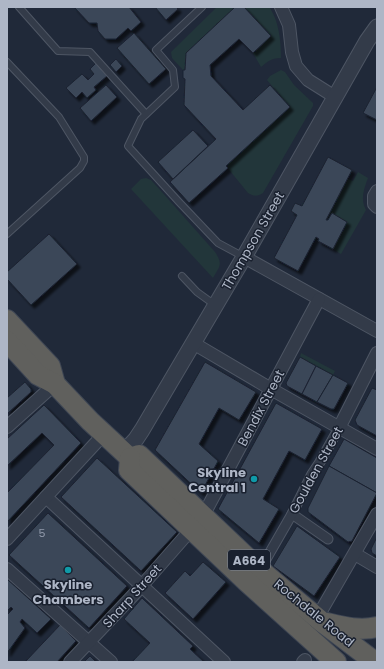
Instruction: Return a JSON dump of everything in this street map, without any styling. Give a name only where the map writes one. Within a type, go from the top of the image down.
[{"type":"highway","name":"Rochdale Road","points":[[7,320],[50,366],[55,384]]},
{"type":"highway","name":"Rochdale Road","points":[[7,341],[38,375],[55,384],[127,455],[139,455],[198,522],[252,575],[336,662]]},
{"type":"highway","name":"Rochdale Road","points":[[252,575],[319,620],[375,662]]},
{"type":"highway","points":[[319,620],[355,629],[377,627]]},
{"type":"street","points":[[281,7],[289,25],[292,52],[296,66],[308,80],[335,97]]},
{"type":"street","name":"Thompson Street","points":[[127,455],[244,257],[367,41],[377,27]]},
{"type":"street","points":[[375,205],[374,196],[377,191]]},
{"type":"street","points":[[244,257],[377,331]]},
{"type":"street","name":"Bendix Street","points":[[198,522],[319,299]]},
{"type":"street","points":[[193,343],[377,449]]},
{"type":"street","name":"Goulden Street","points":[[252,575],[265,561],[292,514],[312,474],[339,428],[377,353]]},
{"type":"street","points":[[7,427],[55,384]]},
{"type":"street","points":[[7,539],[104,434]]},
{"type":"street","points":[[46,497],[224,662]]},
{"type":"street","points":[[292,514],[328,539]]},
{"type":"street","points":[[319,620],[377,514]]},
{"type":"street","name":"Sharp Street","points":[[70,662],[198,522]]},
{"type":"street","points":[[355,554],[377,567]]},
{"type":"street","points":[[7,569],[111,662]]},
{"type":"lane","points":[[19,7],[58,51],[90,52],[146,114]]},
{"type":"lane","points":[[200,8],[156,50],[173,70],[175,87],[141,119],[128,146],[218,243],[244,257]]},
{"type":"lane","points":[[7,62],[59,117],[84,157],[84,161],[80,168],[7,234]]},
{"type":"lane","points":[[182,276],[197,292],[216,305]]},
{"type":"green space","points":[[217,7],[235,7],[186,53],[185,70],[183,70],[172,58],[171,52]]},
{"type":"green space","points":[[244,7],[270,8],[276,19],[279,32],[281,58],[270,60],[261,67],[253,53],[271,36]]},
{"type":"green space","points":[[281,70],[285,72],[294,85],[313,103],[313,106],[263,193],[257,196],[248,193],[226,166],[290,107],[267,80],[270,76]]},
{"type":"green space","points":[[358,172],[368,178],[363,198],[366,210],[341,254],[333,249],[347,222],[332,213],[328,220],[326,220],[348,179],[353,181]]},
{"type":"green space","points":[[146,178],[151,180],[215,252],[219,259],[220,265],[213,278],[131,189],[141,179]]},
{"type":"green space","points":[[301,353],[335,371],[333,375],[300,357]]},
{"type":"building","points":[[74,7],[129,7],[141,22],[131,31],[128,28],[116,39],[105,39],[98,31],[97,23],[89,23]]},
{"type":"building","points":[[155,7],[176,7],[178,9],[166,20]]},
{"type":"building","points":[[235,7],[244,7],[271,36],[253,53],[239,39],[210,65],[211,76],[243,110],[270,85],[290,107],[226,166],[228,168],[189,203],[170,182],[216,139],[184,105],[185,79],[183,78],[183,70],[185,70],[186,53]]},
{"type":"building","points":[[134,33],[166,69],[149,84],[117,48]]},
{"type":"building","points":[[116,59],[122,66],[116,72],[110,65]]},
{"type":"building","points":[[96,63],[107,76],[94,87],[96,90],[87,98],[82,92],[76,98],[66,88],[82,74],[88,80],[94,74],[90,69]]},
{"type":"building","points":[[106,85],[117,97],[91,121],[80,108]]},
{"type":"building","points":[[377,87],[377,120],[363,113]]},
{"type":"building","points":[[193,130],[208,146],[173,179],[158,162]]},
{"type":"building","points":[[328,157],[352,170],[326,220],[328,220],[332,213],[347,222],[333,249],[318,241],[319,239],[316,237],[298,271],[274,258],[297,215],[291,211],[295,203],[302,206]]},
{"type":"building","points":[[49,234],[77,264],[31,305],[7,279],[7,272]]},
{"type":"building","points":[[300,357],[316,366],[302,394],[287,386],[286,383]]},
{"type":"building","points":[[205,362],[256,392],[239,420],[219,408],[199,444],[218,461],[201,493],[155,450]]},
{"type":"building","points":[[316,366],[333,375],[317,402],[302,394]]},
{"type":"building","points":[[333,375],[348,383],[334,409],[331,409],[317,402]]},
{"type":"building","points":[[25,382],[31,389],[31,392],[7,414],[7,398]]},
{"type":"building","points":[[372,388],[377,390],[377,436],[357,425],[355,420]]},
{"type":"building","name":"Skyline Central 1","points":[[276,403],[322,429],[305,460],[289,451],[263,499],[279,509],[259,543],[218,509]]},
{"type":"building","points":[[44,405],[81,443],[7,522],[7,493],[54,445],[42,433],[7,466],[7,439]]},
{"type":"building","points":[[344,439],[377,458],[377,493],[329,466]]},
{"type":"building","points":[[97,458],[177,532],[141,571],[61,497]]},
{"type":"building","points":[[329,466],[377,493],[352,541],[348,542],[308,512],[308,508]]},
{"type":"building","name":"Skyline Chambers","points":[[48,513],[127,586],[89,628],[9,555]]},
{"type":"building","points":[[297,526],[340,557],[314,596],[273,566]]},
{"type":"building","points":[[377,537],[377,556],[372,553],[371,549]]},
{"type":"building","points":[[203,562],[226,582],[193,619],[165,593],[185,571],[190,576]]},
{"type":"building","points":[[7,579],[51,619],[37,633],[22,619],[20,622],[25,628],[7,653],[7,615],[13,609],[11,607],[7,611]]},
{"type":"building","points":[[142,598],[193,646],[190,649],[204,662],[132,662],[150,643],[124,619]]},
{"type":"building","points":[[60,625],[76,641],[57,662],[25,662]]},
{"type":"building","points":[[90,656],[96,662],[84,662]]},
{"type":"place","name":"Skyline Central 1","points":[[254,479]]},
{"type":"place","name":"Skyline Chambers","points":[[68,570]]}]
